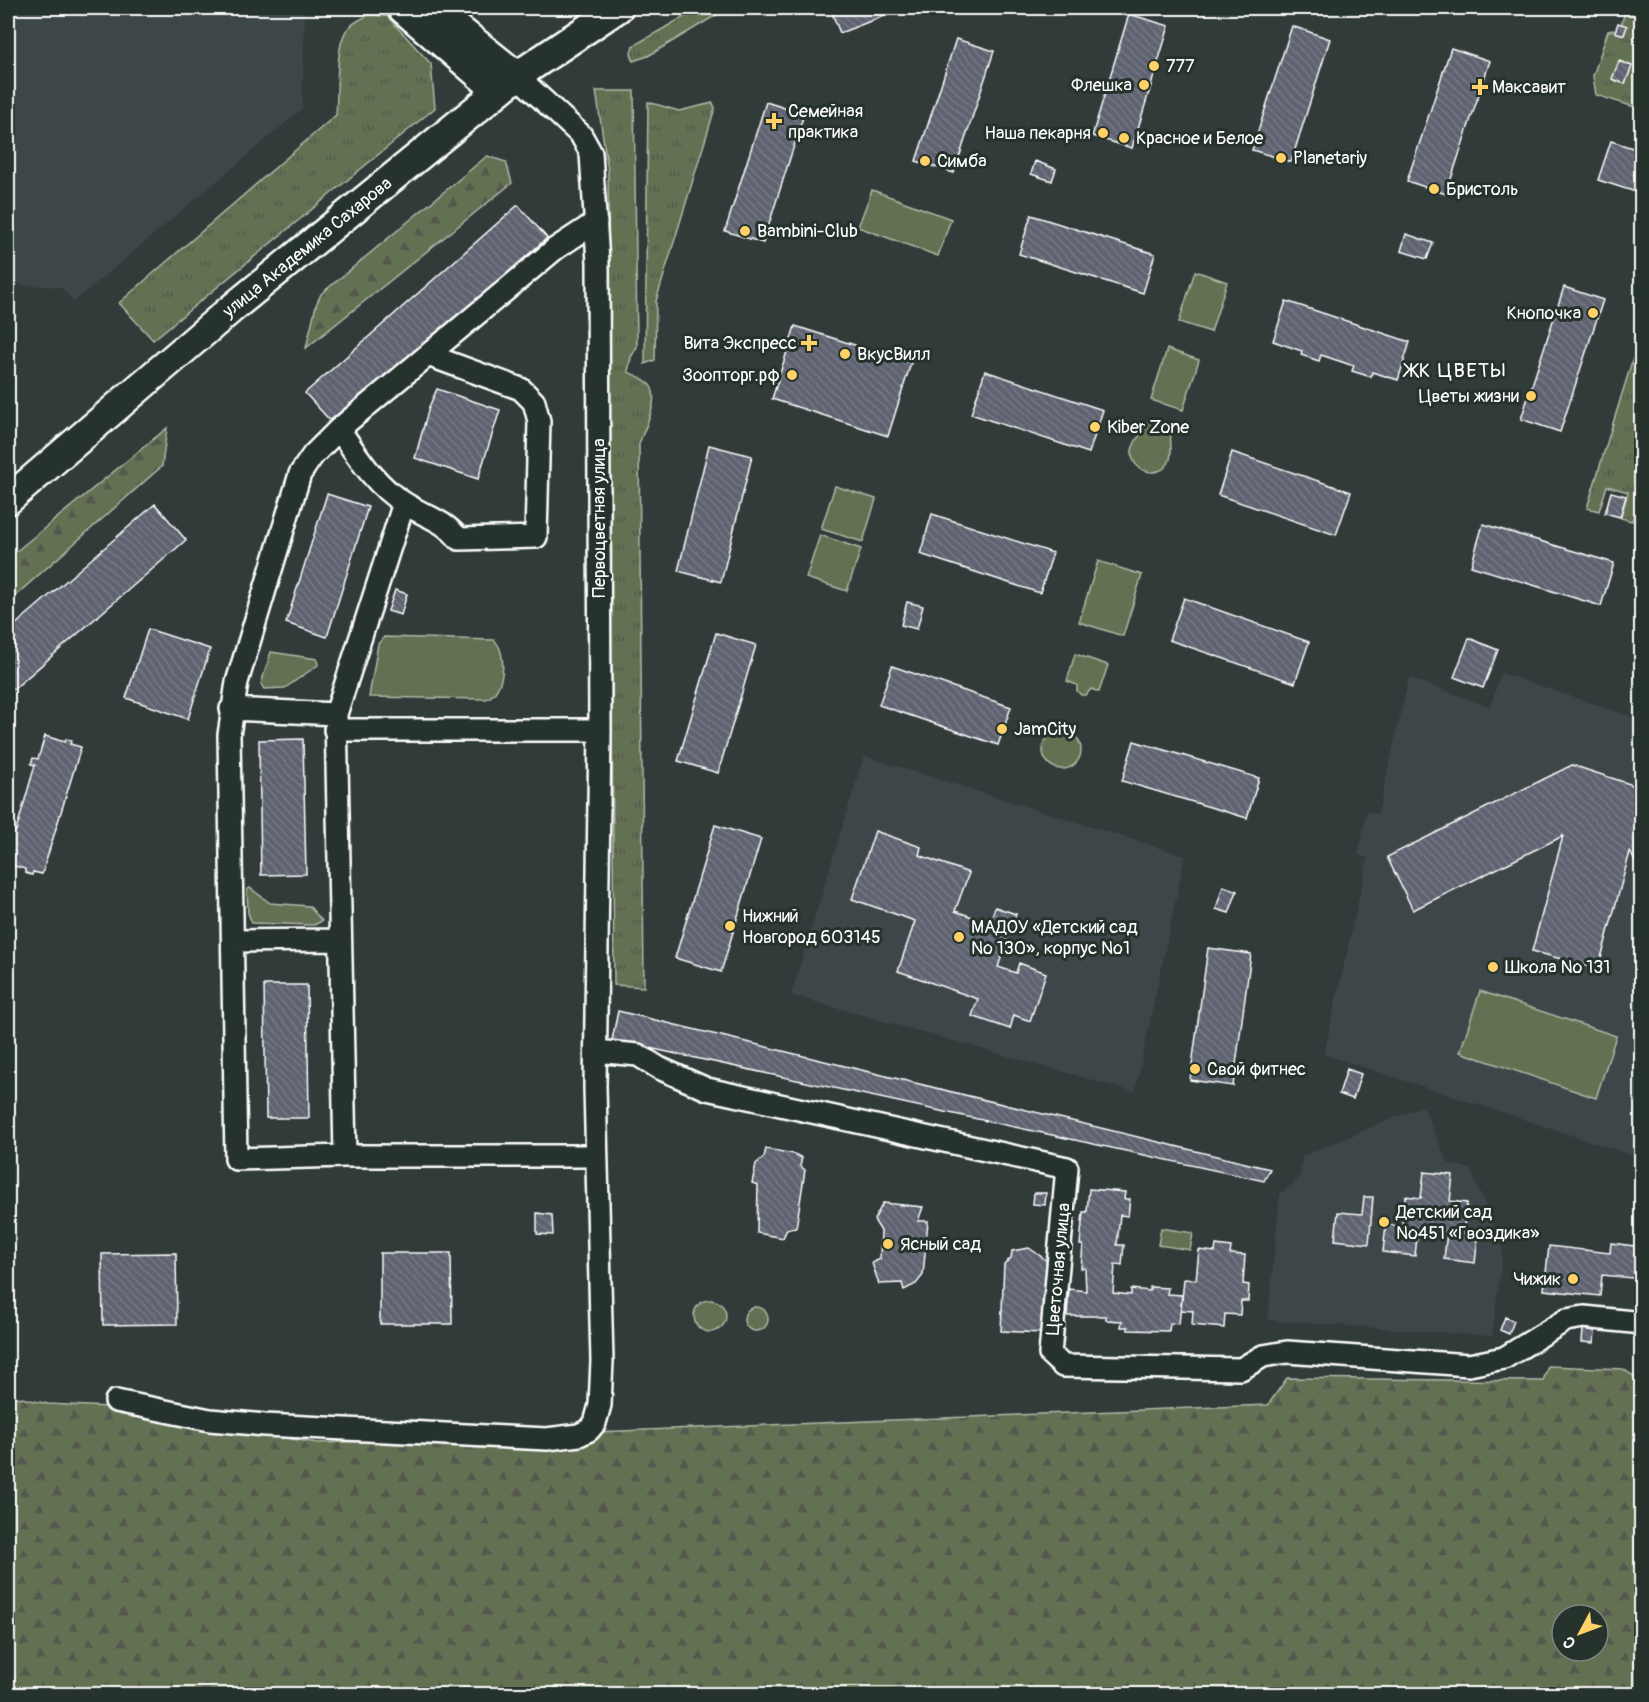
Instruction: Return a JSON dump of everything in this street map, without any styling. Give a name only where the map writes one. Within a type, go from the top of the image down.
[{"type":"main road","points":[[402,8],[508,84]]},
{"type":"main road","points":[[432,8],[508,84]]},
{"type":"main road","name":"улица Академика Сахарова","points":[[8,500],[231,309],[508,84],[618,8]]},
{"type":"street","name":"Первоцветная улица","points":[[116,1401],[210,1420],[265,1425],[547,1439],[579,1436],[590,1430],[595,1423],[600,1406],[602,1361],[596,1156],[600,730],[596,222],[591,153],[581,135],[508,84]]},
{"type":"street","points":[[596,222],[555,249],[339,429],[313,454],[300,474],[237,682],[231,709],[229,735],[236,1159],[345,1156],[596,1156]]},
{"type":"street","points":[[339,429],[364,467],[404,503],[448,526],[459,538],[536,537],[539,421],[534,402],[521,389],[428,355]]},
{"type":"street","points":[[345,1156],[335,722],[404,503]]},
{"type":"street","points":[[231,709],[335,722],[600,730]]},
{"type":"street","points":[[233,941],[340,940]]},
{"type":"street","name":"Цветочная улица","points":[[596,1051],[638,1055],[659,1068],[707,1089],[1067,1168],[1050,1354],[1062,1366],[1241,1369],[1263,1356],[1287,1352],[1469,1365],[1503,1358],[1566,1320],[1584,1317],[1641,1323]]},
{"type":"shaded area","points":[[8,8],[305,8],[302,109],[74,302],[61,287],[8,284]]},
{"type":"shaded area","name":"Школа № 131","points":[[1501,673],[1641,720],[1641,1158],[1324,1054],[1368,858],[1358,855],[1367,812],[1378,814],[1409,678],[1490,707]]},
{"type":"shaded area","points":[[864,756],[1185,856],[1135,1092],[791,995]]},
{"type":"shaded area","name":"Детский сад №451 «Гвоздика»","points":[[1423,1106],[1448,1163],[1470,1169],[1503,1250],[1492,1336],[1268,1320],[1280,1194],[1299,1179],[1303,1156]]},
{"type":"green space","points":[[699,8],[728,8],[648,56],[633,61],[631,53],[633,46]]},
{"type":"green space","points":[[1626,8],[1641,8],[1641,109],[1596,95],[1593,76],[1608,31],[1620,29]]},
{"type":"green space","points":[[369,15],[387,16],[431,64],[435,108],[153,340],[119,303],[336,115],[342,39],[351,26]]},
{"type":"green space","points":[[596,91],[634,91],[637,347],[631,357],[628,372],[647,382],[653,390],[654,397],[651,413],[639,444],[644,987],[614,985],[608,171]]},
{"type":"green space","points":[[648,102],[679,111],[713,103],[715,108],[656,301],[655,360],[645,364]]},
{"type":"green space","points":[[487,156],[506,162],[512,183],[306,348],[316,305],[321,294]]},
{"type":"green space","points":[[872,190],[951,219],[938,256],[858,227]]},
{"type":"green space","points":[[1195,271],[1227,282],[1211,332],[1179,322]]},
{"type":"green space","points":[[1641,332],[1641,510],[1636,508],[1632,521],[1621,518],[1628,492],[1607,486],[1599,511],[1587,508]]},
{"type":"green space","points":[[1167,349],[1199,360],[1183,410],[1151,400]]},
{"type":"green space","points":[[1154,420],[1167,424],[1172,429],[1169,462],[1165,468],[1153,472],[1146,471],[1136,464],[1132,451],[1134,443],[1147,422]]},
{"type":"green space","points":[[167,428],[162,466],[8,602],[8,558]]},
{"type":"green space","points":[[835,486],[876,499],[863,542],[821,529]]},
{"type":"green space","points":[[820,535],[861,549],[847,591],[806,578]]},
{"type":"green space","points":[[1098,561],[1142,575],[1123,636],[1079,622]]},
{"type":"green space","points":[[384,637],[494,640],[503,662],[501,681],[492,695],[486,699],[369,697],[378,644]]},
{"type":"green space","points":[[271,652],[317,659],[318,665],[285,688],[264,689],[261,684]]},
{"type":"green space","points":[[1075,654],[1108,665],[1099,692],[1091,689],[1086,695],[1081,695],[1077,691],[1077,685],[1067,681]]},
{"type":"green space","points":[[1062,731],[1075,737],[1081,750],[1075,763],[1062,769],[1049,763],[1043,750],[1049,737]]},
{"type":"green space","points":[[250,888],[270,903],[309,906],[322,921],[314,925],[252,923],[248,913],[247,890]]},
{"type":"green space","points":[[1480,991],[1616,1036],[1596,1098],[1460,1052]]},
{"type":"green space","points":[[1161,1228],[1193,1233],[1190,1250],[1158,1245]]},
{"type":"green space","points":[[710,1300],[721,1305],[726,1316],[721,1327],[710,1332],[699,1327],[694,1316],[699,1305]]},
{"type":"green space","points":[[756,1307],[761,1308],[767,1314],[767,1324],[761,1330],[756,1331],[751,1330],[745,1324],[744,1319],[745,1314],[751,1308]]},
{"type":"green space","points":[[1548,1366],[1623,1369],[1641,1381],[1641,1694],[8,1694],[8,1395],[48,1404],[189,1411],[219,1428],[318,1443],[1268,1405],[1287,1378],[1543,1381]]},
{"type":"building","points":[[830,8],[904,8],[840,33]]},
{"type":"building","points":[[1129,14],[1169,26],[1132,148],[1092,136]]},
{"type":"building","points":[[1618,23],[1627,26],[1624,35],[1615,32]]},
{"type":"building","points":[[1292,26],[1330,39],[1291,162],[1252,150]]},
{"type":"building","points":[[956,39],[994,51],[954,173],[916,161]]},
{"type":"building","points":[[1451,48],[1490,61],[1446,194],[1407,181]]},
{"type":"building","points":[[1619,61],[1632,66],[1625,84],[1612,79]]},
{"type":"building","points":[[766,102],[804,114],[763,243],[725,231]]},
{"type":"building","points":[[1611,141],[1642,151],[1642,194],[1598,180]]},
{"type":"building","points":[[1035,161],[1056,169],[1052,181],[1031,174]]},
{"type":"building","points":[[518,205],[547,238],[335,426],[305,393]]},
{"type":"building","points":[[1031,215],[1155,254],[1143,293],[1019,254]]},
{"type":"building","points":[[1406,234],[1433,243],[1427,259],[1401,251]]},
{"type":"building","points":[[1564,287],[1603,300],[1560,432],[1521,419]]},
{"type":"building","points":[[1286,301],[1410,342],[1398,380],[1372,372],[1371,377],[1352,371],[1354,366],[1321,355],[1319,361],[1301,355],[1302,351],[1273,341]]},
{"type":"building","points":[[795,326],[911,363],[888,436],[772,399]]},
{"type":"building","points":[[985,371],[1103,410],[1089,453],[971,414]]},
{"type":"building","points":[[437,389],[500,410],[478,479],[415,458],[429,407]]},
{"type":"building","points":[[709,445],[752,456],[721,582],[678,571]]},
{"type":"building","points":[[1232,452],[1351,492],[1336,535],[1218,495]]},
{"type":"building","points":[[1611,492],[1626,496],[1620,517],[1605,513]]},
{"type":"building","points":[[327,494],[368,507],[327,637],[286,623]]},
{"type":"building","points":[[155,504],[186,540],[8,694],[8,631]]},
{"type":"building","points":[[932,514],[1053,553],[1040,593],[920,554]]},
{"type":"building","points":[[1483,524],[1614,563],[1601,606],[1471,566]]},
{"type":"building","points":[[395,590],[407,594],[401,615],[388,611]]},
{"type":"building","points":[[1184,598],[1309,642],[1295,683],[1169,640]]},
{"type":"building","points":[[907,602],[923,606],[917,629],[901,625]]},
{"type":"building","points":[[148,629],[210,649],[188,719],[126,698]]},
{"type":"building","points":[[716,633],[756,645],[718,773],[678,761]]},
{"type":"building","points":[[1469,638],[1498,650],[1483,688],[1454,677]]},
{"type":"building","points":[[892,666],[1011,707],[998,745],[879,705]]},
{"type":"building","points":[[45,736],[65,742],[66,739],[72,740],[70,744],[81,747],[42,874],[33,872],[32,875],[25,873],[25,869],[8,864],[8,856],[12,830],[16,831],[35,765],[31,764],[33,758],[38,759]]},
{"type":"building","points":[[303,739],[306,874],[261,875],[259,740]]},
{"type":"building","points":[[1134,741],[1259,778],[1247,818],[1122,781]]},
{"type":"building","points":[[1572,765],[1642,788],[1642,874],[1630,852],[1598,969],[1532,951],[1563,836],[1413,910],[1387,857]]},
{"type":"building","points":[[715,825],[761,839],[721,972],[675,958]]},
{"type":"building","name":"МАДОУ «Детский сад № 130», корпус №1","points":[[875,831],[921,847],[919,855],[969,873],[955,911],[990,923],[995,907],[1016,914],[998,967],[1016,973],[1019,963],[1046,973],[1030,1021],[1014,1015],[1010,1029],[972,1016],[978,999],[898,971],[915,921],[852,899]]},
{"type":"building","points":[[1223,886],[1237,891],[1229,913],[1216,909]]},
{"type":"building","points":[[1208,948],[1251,954],[1233,1086],[1190,1080]]},
{"type":"building","points":[[264,985],[307,985],[309,1118],[266,1118]]},
{"type":"building","points":[[618,1011],[1270,1169],[1264,1181],[612,1040]]},
{"type":"building","points":[[1347,1069],[1361,1074],[1353,1099],[1339,1094]]},
{"type":"building","points":[[766,1149],[794,1154],[802,1158],[800,1166],[805,1170],[796,1228],[787,1229],[783,1238],[757,1233],[758,1185],[752,1183],[756,1164],[764,1157]]},
{"type":"building","points":[[1424,1172],[1453,1175],[1450,1201],[1467,1203],[1463,1233],[1478,1235],[1475,1263],[1444,1259],[1447,1232],[1418,1228],[1415,1256],[1383,1252],[1386,1225],[1402,1226],[1405,1196],[1421,1198]]},
{"type":"building","points":[[1089,1189],[1125,1192],[1124,1199],[1130,1199],[1128,1216],[1120,1215],[1117,1245],[1124,1245],[1122,1265],[1115,1264],[1113,1293],[1131,1295],[1131,1289],[1150,1291],[1150,1287],[1168,1288],[1167,1294],[1182,1295],[1179,1324],[1170,1323],[1169,1331],[1128,1330],[1128,1327],[1121,1327],[1122,1321],[1106,1320],[1106,1316],[1067,1316],[1069,1289],[1086,1291],[1085,1268],[1081,1268],[1083,1245],[1080,1245],[1083,1212],[1087,1212]]},
{"type":"building","points":[[1034,1193],[1046,1193],[1045,1205],[1033,1204]]},
{"type":"building","points":[[1364,1197],[1373,1197],[1369,1244],[1335,1240],[1338,1212],[1362,1214]]},
{"type":"building","points":[[883,1203],[923,1207],[918,1221],[928,1221],[923,1275],[916,1284],[904,1290],[902,1283],[879,1284],[872,1263],[880,1259],[881,1231],[874,1220]]},
{"type":"building","points":[[537,1213],[552,1215],[553,1235],[537,1234]]},
{"type":"building","points":[[1611,1243],[1642,1247],[1642,1279],[1602,1275],[1600,1296],[1544,1290],[1549,1246],[1610,1253]]},
{"type":"building","points":[[1216,1245],[1231,1247],[1230,1254],[1245,1255],[1243,1284],[1249,1285],[1248,1301],[1241,1301],[1240,1315],[1225,1314],[1224,1328],[1192,1325],[1193,1311],[1181,1310],[1184,1279],[1196,1280],[1199,1250],[1215,1252]]},
{"type":"building","points":[[1029,1248],[1049,1262],[1043,1333],[1001,1331],[1004,1264],[1011,1258],[1012,1251]]},
{"type":"building","points":[[176,1253],[177,1324],[103,1325],[102,1254]]},
{"type":"building","points":[[380,1253],[451,1253],[452,1324],[380,1324]]},
{"type":"building","points":[[1505,1317],[1514,1321],[1509,1334],[1500,1330]]},
{"type":"building","points":[[1583,1329],[1595,1331],[1594,1343],[1582,1342]]},
{"type":"place","name":"777","points":[[1154,66]]},
{"type":"place","name":"Флешка","points":[[1144,85]]},
{"type":"place","name":"Максавит","points":[[1480,87]]},
{"type":"place","name":"Семейная практика","points":[[774,121]]},
{"type":"place","name":"Наша пекарня","points":[[1103,133]]},
{"type":"place","name":"Красное и Белое","points":[[1124,138]]},
{"type":"place","name":"Planetariy","points":[[1281,158]]},
{"type":"place","name":"Симба","points":[[925,161]]},
{"type":"place","name":"Бристоль","points":[[1434,189]]},
{"type":"place","name":"Bambini-Club","points":[[745,231]]},
{"type":"place","name":"Кнопочка","points":[[1593,313]]},
{"type":"place","name":"Вита Экспресс","points":[[809,343]]},
{"type":"place","name":"ВкусВилл","points":[[845,354]]},
{"type":"place","name":"Зоопторг.рф","points":[[792,375]]},
{"type":"place","name":"Цветы жизни","points":[[1531,396]]},
{"type":"place","name":"Kiber Zone","points":[[1095,427]]},
{"type":"place","name":"JamCity","points":[[1002,729]]},
{"type":"place","name":"Нижний Новгород 603145","points":[[730,926]]},
{"type":"place","name":"МАДОУ «Детский сад № 130», корпус №1","points":[[959,937]]},
{"type":"place","name":"Школа № 131","points":[[1493,967]]},
{"type":"place","name":"Свой фитнес","points":[[1195,1069]]},
{"type":"place","name":"Детский сад №451 «Гвоздика»","points":[[1384,1222]]},
{"type":"place","name":"Ясный сад","points":[[888,1244]]},
{"type":"place","name":"Чижик","points":[[1573,1279]]},
{"type":"district","name":"ЖК ЦВЕТЫ","points":[[1456,370]]}]
